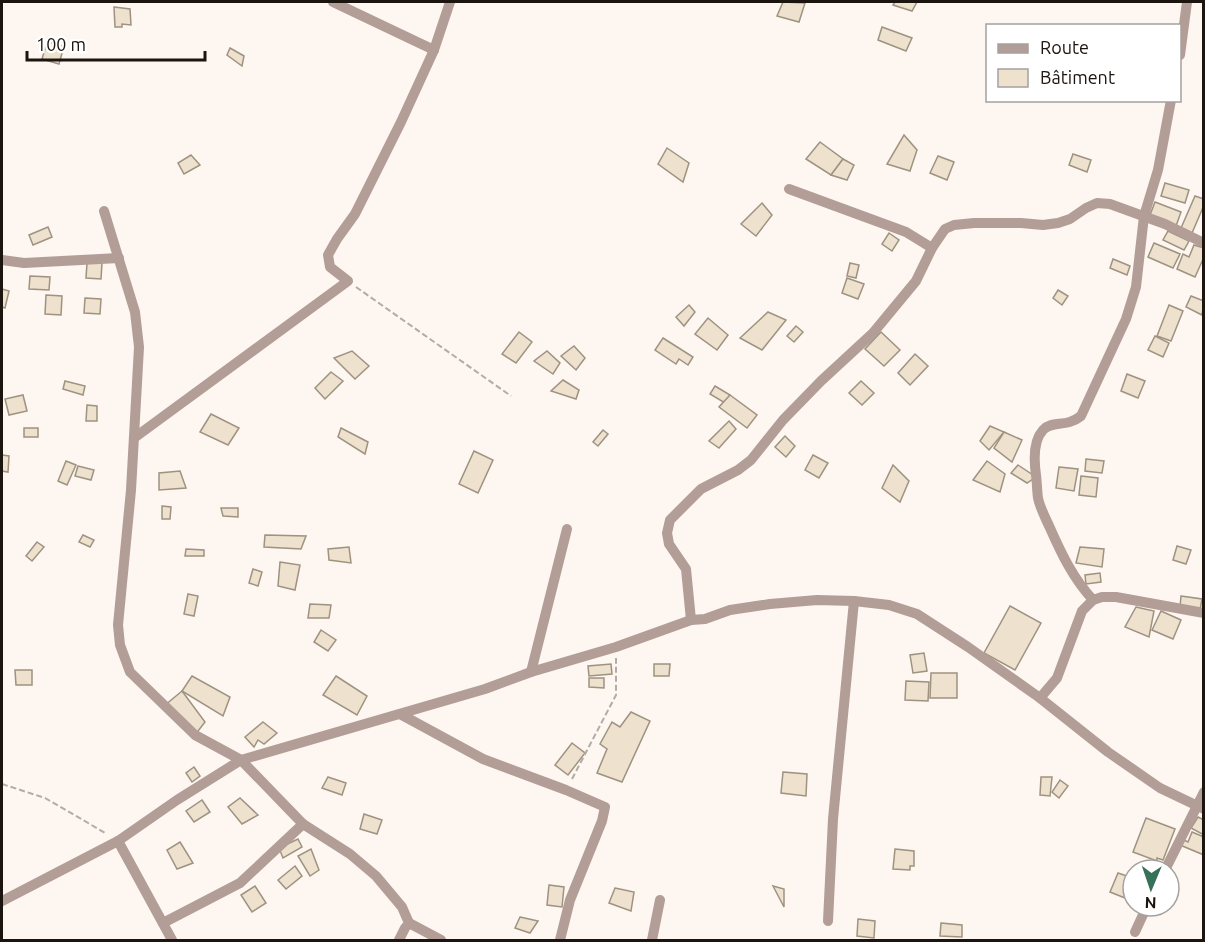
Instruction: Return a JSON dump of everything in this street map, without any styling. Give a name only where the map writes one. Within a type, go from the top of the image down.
[{"type":"street","points":[[333,2],[434,50]]},
{"type":"street","points":[[134,438],[348,281],[330,267],[328,255],[365,196],[434,50],[450,2]]},
{"type":"street","points":[[1181,42],[1187,2]]},
{"type":"street","points":[[1093,600],[1064,561],[1044,516],[1038,499],[1035,454],[1043,431],[1051,425],[1073,423],[1081,416],[1126,319],[1136,287],[1144,216],[1158,170],[1171,102]]},
{"type":"street","points":[[789,189],[899,229],[932,248]]},
{"type":"street","points":[[691,620],[686,569],[669,544],[667,533],[670,520],[701,489],[738,470],[751,460],[783,420],[887,317],[916,281],[932,248],[945,229],[954,225],[974,223],[1043,225],[1058,223],[1098,204],[1110,204],[1165,224],[1203,243]]},
{"type":"street","points":[[104,211],[137,326],[131,490],[118,625],[120,645],[130,672],[195,735],[241,760],[303,824],[350,854],[376,876],[402,907],[409,923],[441,940]]},
{"type":"street","points":[[2,260],[24,263],[119,258]]},
{"type":"street","points":[[531,672],[567,529]]},
{"type":"street","points":[[1040,698],[1057,678],[1080,617],[1093,600],[1102,597],[1116,597],[1203,613]]},
{"type":"street","points":[[2,901],[118,841],[241,760],[484,689],[531,672],[616,647],[691,620],[705,619],[730,610],[817,600],[889,605],[917,614],[1040,698],[1108,752],[1160,788],[1200,807]]},
{"type":"street","points":[[828,921],[833,819],[855,601]]},
{"type":"street","points":[[400,714],[483,759],[605,807],[602,821],[570,900],[560,940]]},
{"type":"street","points":[[1172,858],[1200,807],[1203,792]]},
{"type":"street","points":[[163,923],[240,883],[303,824]]},
{"type":"street","points":[[118,841],[172,940]]},
{"type":"street","points":[[652,940],[660,900]]},
{"type":"street","points":[[1135,932],[1142,918]]},
{"type":"street","points":[[399,940],[409,923]]},
{"type":"path","points":[[348,281],[511,396]]},
{"type":"path","points":[[566,790],[616,695],[616,647]]},
{"type":"path","points":[[2,784],[45,798],[118,841]]},
{"type":"building","points":[[783,2],[805,3],[799,22],[777,16]]},
{"type":"building","points":[[895,2],[917,2],[912,11],[893,5]]},
{"type":"building","points":[[114,7],[130,9],[131,25],[122,24],[122,27],[115,27]]},
{"type":"building","points":[[882,27],[912,38],[906,51],[878,40]]},
{"type":"building","points":[[47,42],[64,46],[59,64],[42,59]]},
{"type":"building","points":[[230,48],[244,56],[242,66],[227,55]]},
{"type":"building","points":[[904,135],[917,150],[910,171],[887,164]]},
{"type":"building","points":[[820,142],[843,159],[831,175],[806,159]]},
{"type":"building","points":[[667,148],[689,163],[683,182],[658,164]]},
{"type":"building","points":[[1073,154],[1091,160],[1087,172],[1069,165]]},
{"type":"building","points":[[191,155],[200,165],[184,174],[178,163]]},
{"type":"building","points":[[938,156],[954,162],[947,180],[930,173]]},
{"type":"building","points":[[843,159],[854,165],[847,180],[831,175]]},
{"type":"building","points":[[1165,183],[1189,190],[1185,203],[1161,196]]},
{"type":"building","points":[[1195,196],[1204,199],[1204,205],[1192,233],[1181,228]]},
{"type":"building","points":[[1155,202],[1181,212],[1176,226],[1150,215]]},
{"type":"building","points":[[762,203],[772,215],[756,236],[741,224]]},
{"type":"building","points":[[48,227],[52,237],[33,245],[29,235]]},
{"type":"building","points":[[1168,231],[1189,241],[1184,250],[1163,240]]},
{"type":"building","points":[[889,233],[899,240],[892,251],[882,244]]},
{"type":"building","points":[[1154,243],[1180,254],[1173,268],[1148,257]]},
{"type":"building","points":[[1194,245],[1204,248],[1204,257],[1195,277],[1177,269],[1183,254],[1189,257]]},
{"type":"building","points":[[1113,259],[1130,266],[1127,275],[1110,268]]},
{"type":"building","points":[[87,263],[102,263],[101,279],[86,278]]},
{"type":"building","points":[[850,263],[859,265],[856,278],[847,276]]},
{"type":"building","points":[[30,276],[50,277],[49,290],[29,289]]},
{"type":"building","points":[[847,278],[864,284],[858,299],[842,293]]},
{"type":"building","points":[[2,289],[9,291],[5,308],[2,307]]},
{"type":"building","points":[[1058,290],[1068,296],[1062,305],[1053,298]]},
{"type":"building","points":[[46,295],[62,296],[61,315],[45,314]]},
{"type":"building","points":[[1191,296],[1204,301],[1202,315],[1186,307]]},
{"type":"building","points":[[85,298],[101,299],[100,314],[84,313]]},
{"type":"building","points":[[689,305],[695,312],[684,326],[676,317]]},
{"type":"building","points":[[1169,305],[1183,311],[1171,341],[1157,336]]},
{"type":"building","points":[[768,312],[786,320],[762,350],[740,338]]},
{"type":"building","points":[[708,318],[728,335],[717,350],[695,334]]},
{"type":"building","points":[[796,326],[803,332],[794,342],[787,336]]},
{"type":"building","points":[[519,332],[532,342],[516,363],[502,354]]},
{"type":"building","points":[[881,332],[900,350],[884,366],[865,349]]},
{"type":"building","points":[[1155,336],[1169,343],[1163,357],[1148,350]]},
{"type":"building","points":[[663,338],[693,357],[688,365],[679,359],[676,364],[655,350]]},
{"type":"building","points":[[574,346],[585,358],[576,370],[561,356]]},
{"type":"building","points":[[352,351],[369,366],[355,379],[334,358]]},
{"type":"building","points":[[547,351],[560,363],[553,374],[534,361]]},
{"type":"building","points":[[915,354],[928,366],[910,385],[898,373]]},
{"type":"building","points":[[331,372],[343,381],[325,399],[315,388]]},
{"type":"building","points":[[1127,374],[1145,381],[1138,398],[1121,391]]},
{"type":"building","points":[[563,380],[579,390],[576,399],[551,391]]},
{"type":"building","points":[[65,381],[85,386],[83,395],[63,389]]},
{"type":"building","points":[[861,381],[874,393],[862,405],[849,393]]},
{"type":"building","points":[[715,386],[730,395],[725,403],[710,394]]},
{"type":"building","points":[[23,395],[27,411],[9,415],[5,399]]},
{"type":"building","points":[[730,395],[757,415],[747,428],[719,407]]},
{"type":"building","points":[[87,405],[97,406],[97,421],[86,421]]},
{"type":"building","points":[[211,414],[239,428],[228,445],[200,432]]},
{"type":"building","points":[[729,421],[736,429],[719,448],[709,441]]},
{"type":"building","points":[[990,426],[1004,432],[989,450],[980,441]]},
{"type":"building","points":[[24,428],[38,428],[38,437],[24,437]]},
{"type":"building","points":[[341,428],[368,442],[365,454],[338,437]]},
{"type":"building","points":[[603,430],[608,434],[598,446],[593,442]]},
{"type":"building","points":[[1004,432],[1022,440],[1012,462],[994,448]]},
{"type":"building","points":[[785,436],[795,446],[786,457],[775,447]]},
{"type":"building","points":[[474,451],[493,460],[478,493],[459,484]]},
{"type":"building","points":[[2,455],[9,456],[8,472],[2,471]]},
{"type":"building","points":[[813,455],[828,463],[819,478],[805,470]]},
{"type":"building","points":[[1086,459],[1104,461],[1102,473],[1085,471]]},
{"type":"building","points":[[66,461],[76,465],[67,485],[58,481]]},
{"type":"building","points":[[987,461],[1005,474],[1000,492],[973,480]]},
{"type":"building","points":[[893,465],[909,481],[900,502],[882,488]]},
{"type":"building","points":[[1018,465],[1036,477],[1027,483],[1011,473]]},
{"type":"building","points":[[78,466],[94,470],[91,480],[75,476]]},
{"type":"building","points":[[1059,467],[1078,469],[1074,491],[1056,488]]},
{"type":"building","points":[[180,471],[186,488],[159,490],[159,473]]},
{"type":"building","points":[[1081,476],[1098,478],[1096,497],[1079,495]]},
{"type":"building","points":[[162,506],[171,507],[170,519],[162,519]]},
{"type":"building","points":[[221,508],[238,508],[238,517],[223,516]]},
{"type":"building","points":[[83,535],[94,540],[90,547],[79,542]]},
{"type":"building","points":[[265,535],[306,536],[301,549],[264,547]]},
{"type":"building","points":[[37,542],[44,547],[32,561],[26,556]]},
{"type":"building","points":[[1177,546],[1191,550],[1186,564],[1173,560]]},
{"type":"building","points":[[349,547],[351,563],[329,560],[328,549]]},
{"type":"building","points":[[1080,547],[1104,549],[1102,567],[1076,563]]},
{"type":"building","points":[[186,549],[204,550],[204,556],[185,556]]},
{"type":"building","points":[[280,562],[300,565],[295,590],[278,586]]},
{"type":"building","points":[[253,569],[262,572],[258,586],[249,583]]},
{"type":"building","points":[[1100,573],[1101,582],[1086,584],[1085,575]]},
{"type":"building","points":[[188,594],[198,596],[194,616],[184,614]]},
{"type":"building","points":[[1181,596],[1202,599],[1200,610],[1180,607]]},
{"type":"building","points":[[310,604],[331,605],[329,618],[308,618]]},
{"type":"building","points":[[1010,606],[1041,623],[1015,670],[984,653]]},
{"type":"building","points":[[1136,607],[1154,611],[1149,637],[1125,627]]},
{"type":"building","points":[[1161,611],[1181,620],[1173,639],[1152,630]]},
{"type":"building","points":[[321,630],[336,640],[328,651],[314,642]]},
{"type":"building","points":[[924,653],[927,671],[913,673],[910,655]]},
{"type":"building","points":[[611,664],[612,674],[589,676],[588,666]]},
{"type":"building","points":[[654,664],[670,664],[669,676],[654,676]]},
{"type":"building","points":[[15,670],[32,670],[32,685],[16,685]]},
{"type":"building","points":[[931,673],[957,673],[957,698],[930,698]]},
{"type":"building","points":[[192,676],[230,697],[223,716],[182,691]]},
{"type":"building","points":[[336,676],[367,696],[357,715],[323,695]]},
{"type":"building","points":[[589,678],[604,678],[604,688],[589,687]]},
{"type":"building","points":[[906,681],[929,682],[928,701],[905,700]]},
{"type":"building","points":[[182,691],[205,722],[195,735],[164,706]]},
{"type":"building","points":[[631,712],[650,721],[622,782],[597,773],[607,749],[600,744],[612,722],[620,727]]},
{"type":"building","points":[[263,722],[277,733],[264,744],[258,740],[254,747],[245,737]]},
{"type":"building","points":[[572,743],[585,753],[568,775],[555,765]]},
{"type":"building","points":[[194,767],[200,776],[192,782],[186,773]]},
{"type":"building","points":[[783,772],[807,774],[806,796],[781,793]]},
{"type":"building","points":[[328,777],[346,783],[342,795],[322,788]]},
{"type":"building","points":[[1041,777],[1052,777],[1050,796],[1040,795]]},
{"type":"building","points":[[1060,780],[1068,786],[1059,798],[1052,792]]},
{"type":"building","points":[[240,798],[258,815],[242,824],[228,807]]},
{"type":"building","points":[[202,800],[210,812],[194,822],[186,811]]},
{"type":"building","points":[[364,814],[382,820],[377,834],[360,829]]},
{"type":"building","points":[[1198,817],[1204,820],[1204,835],[1191,828]]},
{"type":"building","points":[[1146,818],[1175,829],[1164,858],[1149,858],[1133,852]]},
{"type":"building","points":[[1192,832],[1204,837],[1204,855],[1180,845],[1182,839],[1188,842]]},
{"type":"building","points":[[298,839],[302,847],[283,858],[279,848]]},
{"type":"building","points":[[180,842],[193,863],[177,869],[167,850]]},
{"type":"building","points":[[311,849],[319,870],[310,876],[298,856]]},
{"type":"building","points":[[895,849],[914,851],[914,866],[910,866],[910,870],[893,869]]},
{"type":"building","points":[[295,866],[302,876],[286,889],[278,880]]},
{"type":"building","points":[[1118,873],[1121,874],[1121,896],[1110,892]]},
{"type":"building","points":[[549,885],[564,887],[562,907],[547,905]]},
{"type":"building","points":[[255,886],[266,903],[252,912],[241,895]]},
{"type":"building","points":[[773,886],[784,889],[784,907]]},
{"type":"building","points":[[615,888],[634,892],[631,911],[609,903]]},
{"type":"building","points":[[520,917],[538,921],[530,933],[515,928]]},
{"type":"building","points":[[858,919],[875,921],[874,938],[857,936]]},
{"type":"building","points":[[941,923],[962,925],[962,937],[940,936]]}]
